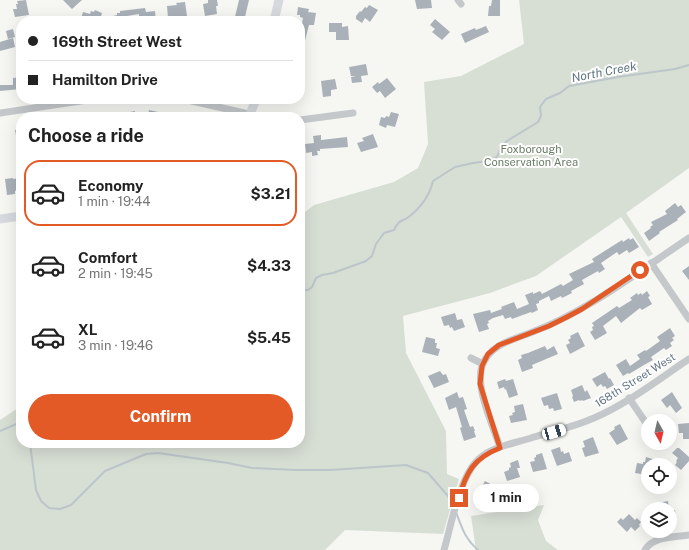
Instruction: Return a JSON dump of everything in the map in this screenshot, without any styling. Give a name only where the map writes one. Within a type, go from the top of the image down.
[{"type":"street","points":[[275,16],[279,0]]},
{"type":"street","points":[[0,113],[60,104]]},
{"type":"street","points":[[203,104],[234,112]]},
{"type":"street","points":[[305,119],[353,113]]},
{"type":"street","points":[[0,219],[16,217]]},
{"type":"street","points":[[500,448],[482,392],[480,376],[483,364],[488,354],[499,345],[549,326],[582,309],[689,238]]},
{"type":"street","points":[[651,263],[689,319]]},
{"type":"street","points":[[472,358],[483,364]]},
{"type":"street","name":"168th Street West","points":[[444,550],[463,485],[468,473],[482,456],[500,448],[582,423],[616,407],[689,358]]},
{"type":"street","points":[[630,398],[641,415]]},
{"type":"street","points":[[645,550],[648,544],[654,541],[689,535]]},
{"type":"green space","name":"Foxborough Conservation Area","points":[[519,0],[689,0],[689,168],[626,213],[653,254],[648,257],[621,217],[536,276],[490,293],[403,316],[406,353],[446,431],[447,474],[459,479],[443,534],[345,530],[325,550],[0,550],[0,420],[16,409],[16,448],[305,448],[305,212],[314,205],[394,182],[418,168],[428,144],[424,82],[461,76],[524,44]]},
{"type":"green space","points":[[544,505],[538,520],[546,541],[558,550],[476,550],[471,516]]},
{"type":"building","points":[[26,0],[29,15],[15,17],[13,9],[17,9],[17,1]]},
{"type":"building","points":[[63,0],[82,0],[72,9]]},
{"type":"building","points":[[208,0],[217,0],[217,14],[205,16],[203,4],[208,3]]},
{"type":"building","points":[[239,0],[249,0],[245,16],[235,16]]},
{"type":"building","points":[[415,0],[431,0],[432,8],[417,9]]},
{"type":"building","points":[[492,0],[500,0],[500,16],[488,16],[489,6],[491,6]]},
{"type":"building","points":[[185,2],[187,16],[168,16],[167,6],[177,5],[176,3]]},
{"type":"building","points":[[369,5],[378,10],[370,22],[365,18],[362,23],[356,19],[356,16],[360,11],[361,12],[365,7],[367,8]]},
{"type":"building","points":[[298,7],[309,9],[308,12],[316,13],[314,25],[309,25],[305,40],[305,16],[297,15]]},
{"type":"building","points":[[145,8],[146,12],[155,11],[156,16],[139,16],[139,14],[113,16],[120,13],[120,11]]},
{"type":"building","points":[[95,10],[102,13],[101,16],[82,16],[83,12],[90,14],[91,11],[94,12]]},
{"type":"building","points":[[435,19],[450,32],[442,40],[432,32],[435,29],[430,25]]},
{"type":"building","points":[[329,23],[342,23],[342,27],[348,26],[349,40],[336,40],[336,32],[329,32]]},
{"type":"building","points":[[486,26],[489,32],[465,43],[461,34],[475,28],[476,30]]},
{"type":"building","points":[[13,29],[15,37],[8,39],[6,31]]},
{"type":"building","points":[[13,38],[15,47],[0,51],[0,42]]},
{"type":"building","points":[[366,64],[368,75],[361,76],[362,82],[352,83],[351,77],[356,77],[351,76],[349,67]]},
{"type":"building","points":[[13,78],[16,78],[16,89],[0,91],[0,85],[13,85]]},
{"type":"building","points":[[387,78],[396,89],[385,98],[380,91],[377,93],[372,87],[378,82],[379,84]]},
{"type":"building","points":[[335,79],[337,89],[331,90],[331,96],[323,97],[321,81]]},
{"type":"building","points":[[391,112],[399,114],[395,127],[387,125],[386,128],[379,125],[381,117],[389,117]]},
{"type":"building","points":[[373,134],[378,147],[361,152],[357,143],[364,141],[362,138]]},
{"type":"building","points":[[321,135],[321,140],[347,137],[348,147],[320,149],[320,151],[317,151],[318,155],[312,156],[312,152],[306,153],[305,144],[314,143],[313,136]]},
{"type":"building","points":[[5,179],[16,179],[15,194],[7,195]]},
{"type":"building","points":[[675,203],[678,207],[681,205],[686,212],[677,219],[678,220],[659,232],[660,233],[649,241],[644,233],[653,225],[651,222],[667,214],[665,211]]},
{"type":"building","points":[[629,238],[630,240],[633,238],[639,247],[629,253],[627,250],[619,255],[617,252],[601,263],[605,269],[599,273],[598,271],[582,280],[584,284],[571,291],[572,293],[551,301],[549,296],[539,301],[539,303],[536,304],[538,310],[532,313],[531,312],[512,319],[511,317],[505,319],[503,315],[493,318],[488,321],[489,323],[487,324],[489,329],[479,332],[473,314],[490,310],[491,313],[514,302],[517,309],[529,304],[525,295],[540,291],[542,294],[561,284],[563,286],[573,280],[569,274],[594,262],[592,259],[622,240],[623,242]]},
{"type":"building","points":[[689,266],[689,280],[682,271]]},
{"type":"building","points":[[647,291],[650,296],[648,297],[652,304],[642,310],[640,308],[621,323],[616,316],[603,326],[607,333],[595,340],[590,332],[593,330],[592,327],[594,326],[592,323],[617,306],[619,308],[632,300],[630,298],[637,293],[638,295],[641,293],[642,295]]},
{"type":"building","points":[[455,313],[457,320],[462,319],[465,327],[454,331],[449,325],[444,326],[441,317]]},
{"type":"building","points":[[670,328],[675,336],[672,338],[674,340],[670,343],[672,346],[666,350],[664,348],[651,357],[653,360],[623,376],[616,365],[626,359],[630,366],[640,359],[637,355],[645,350],[646,351],[660,341],[657,337]]},
{"type":"building","points":[[578,332],[585,346],[570,354],[566,345],[570,343],[568,340],[571,338],[570,336]]},
{"type":"building","points":[[426,337],[435,339],[435,343],[437,343],[436,348],[440,349],[438,356],[422,352]]},
{"type":"building","points":[[545,346],[547,350],[554,346],[558,354],[532,365],[533,368],[522,372],[518,360],[522,358],[521,355]]},
{"type":"building","points":[[440,371],[443,375],[446,374],[449,382],[434,388],[428,376]]},
{"type":"building","points":[[605,372],[614,385],[607,389],[601,384],[597,387],[592,379]]},
{"type":"building","points":[[505,379],[506,381],[513,379],[518,395],[509,398],[504,387],[499,389],[497,382]]},
{"type":"building","points":[[582,385],[585,392],[587,390],[591,398],[574,402],[571,390]]},
{"type":"building","points":[[457,392],[459,398],[463,397],[467,409],[464,410],[470,427],[473,426],[476,437],[464,441],[460,428],[462,427],[456,407],[449,410],[445,398]]},
{"type":"building","points":[[672,392],[682,408],[676,413],[670,405],[667,408],[661,400]]},
{"type":"building","points":[[557,393],[562,409],[554,411],[553,408],[549,409],[548,405],[544,406],[541,398]]},
{"type":"building","points":[[523,404],[527,420],[511,423],[509,416],[513,415],[512,413],[515,412],[514,406]]},
{"type":"building","points":[[689,423],[689,439],[683,439],[683,433],[679,433],[678,424]]},
{"type":"building","points":[[620,424],[628,439],[617,445],[609,433],[615,429],[614,427]]},
{"type":"building","points":[[593,437],[599,453],[585,457],[582,448],[585,447],[583,441]]},
{"type":"building","points":[[560,447],[561,452],[563,451],[564,454],[569,452],[572,461],[557,466],[551,450]]},
{"type":"building","points":[[679,448],[689,457],[689,461],[681,470],[677,467],[678,458],[672,453]]},
{"type":"building","points":[[542,453],[547,469],[533,472],[530,462],[535,461],[534,458],[536,455]]},
{"type":"building","points":[[518,460],[520,468],[517,468],[520,477],[507,481],[504,472],[509,470],[511,467],[510,463]]},
{"type":"building","points":[[637,463],[641,464],[641,474],[635,473]]},
{"type":"building","points":[[485,481],[496,487],[492,493],[493,494],[488,506],[480,501],[483,495],[479,492]]},
{"type":"building","points":[[629,514],[635,520],[637,518],[641,522],[639,525],[640,526],[635,531],[631,527],[627,532],[617,522],[621,518],[623,520]]},
{"type":"waterway","name":"North Creek","points":[[305,290],[312,287],[316,278],[322,275],[333,273],[366,261],[372,256],[376,244],[384,233],[394,230],[399,222],[410,216],[418,209],[430,191],[433,181],[455,167],[488,161],[497,157],[501,147],[507,141],[538,122],[541,116],[540,107],[546,99],[560,93],[569,86],[675,69],[689,65]]},
{"type":"waterway","name":"North Creek","points":[[0,431],[16,424]]},
{"type":"waterway","points":[[31,448],[36,490],[41,501],[49,508],[60,509],[71,505],[105,471],[146,454],[158,453],[252,468],[330,470],[406,465],[428,473],[448,496],[452,503]]},
{"type":"waterway","points":[[456,512],[467,537],[478,550]]},
{"type":"route","points":[[459,498],[464,480],[472,467],[482,456],[500,448],[480,384],[482,366],[488,354],[499,345],[549,326],[582,309],[640,270]]}]
